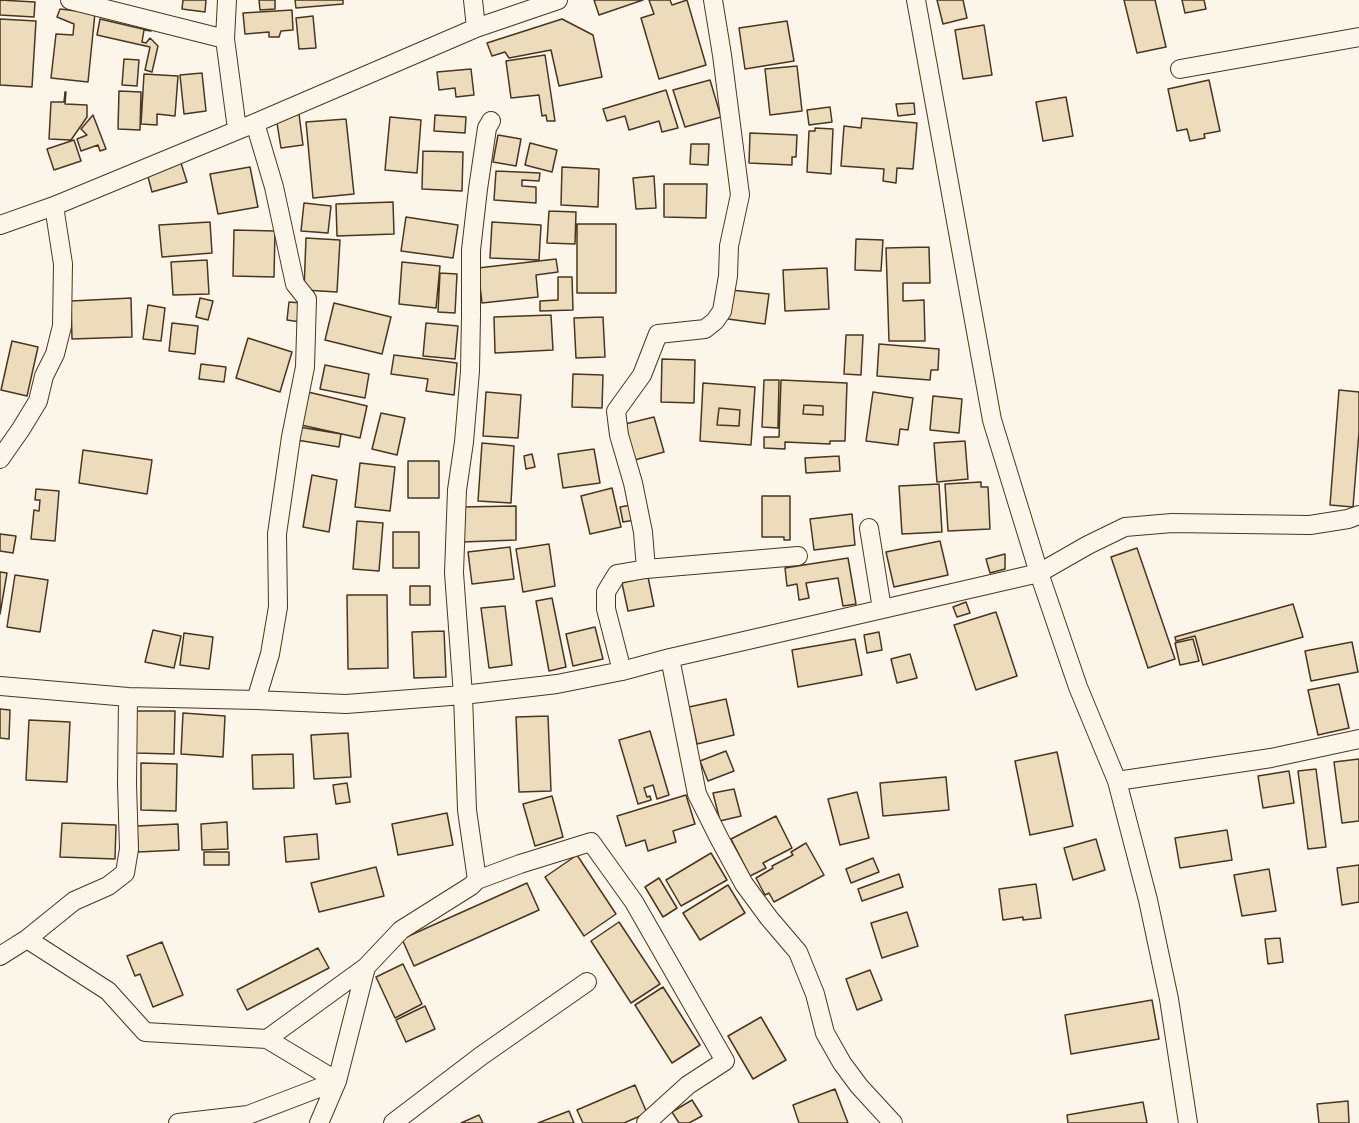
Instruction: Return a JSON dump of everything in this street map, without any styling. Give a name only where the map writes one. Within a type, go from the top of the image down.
[{"type":"street","points":[[70,0],[225,39]]},
{"type":"street","points":[[227,0],[225,39],[237,129]]},
{"type":"street","points":[[473,0],[476,28]]},
{"type":"street","points":[[0,225],[54,206],[255,123],[476,28],[558,0]]},
{"type":"street","points":[[646,568],[643,532],[633,483],[619,435],[616,411],[642,375],[658,334],[705,329],[722,311],[728,276],[729,246],[740,195],[722,55],[712,0]]},
{"type":"street","points":[[916,0],[992,420],[1039,573],[1078,687],[1117,781],[1148,900],[1166,988],[1188,1123]]},
{"type":"street","points":[[1180,69],[1359,38]]},
{"type":"street","points":[[477,880],[467,810],[463,695],[454,573],[457,490],[470,371],[471,250],[485,138],[491,121]]},
{"type":"street","points":[[255,123],[274,187],[295,284],[307,299],[305,367],[291,436],[277,534],[278,607],[270,654],[256,700]]},
{"type":"street","points":[[0,459],[38,401],[44,376],[55,354],[62,326],[63,264],[54,206]]},
{"type":"street","points":[[0,686],[128,697],[346,704],[463,695],[557,684],[622,671],[1039,573],[1125,527],[1172,523],[1310,525],[1359,515]]},
{"type":"street","points":[[869,528],[882,609]]},
{"type":"street","points":[[622,671],[606,609],[606,592],[617,574],[646,568],[798,556]]},
{"type":"street","points":[[670,658],[697,794],[718,838],[744,885],[798,952],[815,994],[825,1033],[842,1063],[859,1086],[893,1123]]},
{"type":"street","points":[[0,956],[27,939],[74,901],[108,886],[125,873],[129,849],[128,697]]},
{"type":"street","points":[[1117,781],[1271,758],[1359,739]]},
{"type":"street","points":[[267,1039],[366,967],[400,930],[477,880],[591,842],[634,902],[725,1061],[688,1084],[646,1123]]},
{"type":"street","points":[[27,939],[108,991],[145,1032],[267,1039],[337,1081]]},
{"type":"street","points":[[320,1123],[337,1081],[366,967]]},
{"type":"street","points":[[393,1123],[481,1056],[587,982]]},
{"type":"street","points":[[178,1123],[248,1115],[337,1081]]},
{"type":"building","points":[[0,0],[35,2],[34,17],[0,15]]},
{"type":"building","points":[[183,0],[206,0],[205,12],[182,9]]},
{"type":"building","points":[[259,0],[275,0],[275,9],[260,10]]},
{"type":"building","points":[[295,0],[343,0],[343,4],[296,8]]},
{"type":"building","points":[[594,0],[643,0],[599,15]]},
{"type":"building","points":[[649,0],[670,0],[672,5],[687,0],[706,65],[659,79],[641,18],[654,14]]},
{"type":"building","points":[[937,0],[963,0],[967,18],[943,24]]},
{"type":"building","points":[[1124,0],[1155,0],[1166,47],[1137,53]]},
{"type":"building","points":[[1182,0],[1204,0],[1206,9],[1185,13]]},
{"type":"building","points":[[60,9],[95,13],[88,82],[51,78],[56,34],[73,35],[74,24],[57,17]]},
{"type":"building","points":[[292,10],[293,30],[281,31],[279,37],[269,37],[269,32],[245,34],[243,13]]},
{"type":"building","points":[[313,16],[316,48],[299,49],[296,18]]},
{"type":"building","points":[[0,19],[36,21],[32,87],[0,85]]},
{"type":"building","points":[[100,19],[151,31],[144,30],[142,42],[146,43],[150,38],[158,46],[152,72],[145,70],[150,47],[97,35]]},
{"type":"building","points":[[562,19],[593,35],[602,77],[559,86],[551,50],[509,58],[505,52],[492,56],[487,43]]},
{"type":"building","points":[[787,21],[794,61],[745,69],[739,28]]},
{"type":"building","points":[[984,25],[992,75],[963,79],[955,30]]},
{"type":"building","points":[[545,55],[555,121],[547,121],[546,115],[542,116],[539,95],[511,98],[506,61]]},
{"type":"building","points":[[124,59],[139,60],[137,86],[122,85]]},
{"type":"building","points":[[797,66],[802,111],[770,115],[765,69]]},
{"type":"building","points":[[471,69],[474,95],[456,97],[455,88],[439,90],[437,72]]},
{"type":"building","points":[[202,73],[206,111],[184,114],[180,75]]},
{"type":"building","points":[[144,74],[178,76],[175,116],[157,114],[157,125],[141,124]]},
{"type":"building","points":[[710,80],[721,117],[685,127],[673,90]]},
{"type":"building","points":[[1209,80],[1220,131],[1204,134],[1205,138],[1190,141],[1187,129],[1177,131],[1168,89]]},
{"type":"building","points":[[666,90],[678,128],[662,132],[659,121],[629,130],[625,116],[607,121],[603,109]]},
{"type":"building","points":[[119,91],[141,92],[140,130],[118,129]]},
{"type":"building","points":[[65,92],[65,104],[87,105],[87,117],[71,140],[49,139],[51,102],[64,102]]},
{"type":"building","points":[[1066,97],[1073,136],[1043,141],[1036,102]]},
{"type":"building","points":[[914,103],[915,114],[898,116],[896,104]]},
{"type":"building","points":[[830,107],[832,122],[809,125],[807,110]]},
{"type":"building","points":[[299,114],[303,145],[281,148],[276,117]]},
{"type":"building","points":[[93,115],[106,149],[100,151],[98,145],[81,151],[77,139],[87,135],[81,129]]},
{"type":"building","points":[[435,115],[466,117],[465,133],[434,131]]},
{"type":"building","points":[[390,117],[421,120],[417,173],[385,170]]},
{"type":"building","points":[[862,118],[917,123],[913,169],[897,168],[896,183],[883,181],[884,169],[841,166],[844,126],[861,128]]},
{"type":"building","points":[[346,119],[354,194],[313,198],[306,122]]},
{"type":"building","points":[[815,128],[833,129],[831,174],[807,172],[809,131],[815,131]]},
{"type":"building","points":[[750,133],[797,135],[796,157],[792,157],[792,165],[749,163]]},
{"type":"building","points":[[498,135],[521,139],[516,166],[493,162]]},
{"type":"building","points":[[74,140],[81,161],[54,170],[47,149]]},
{"type":"building","points":[[530,143],[557,150],[552,172],[525,165]]},
{"type":"building","points":[[691,144],[709,144],[708,165],[690,164]]},
{"type":"building","points":[[423,151],[463,152],[462,191],[422,189]]},
{"type":"building","points":[[181,163],[187,182],[152,192],[147,173]]},
{"type":"building","points":[[250,167],[258,207],[218,214],[210,174]]},
{"type":"building","points":[[562,167],[599,169],[598,207],[561,205]]},
{"type":"building","points":[[496,171],[540,173],[539,181],[522,180],[522,186],[536,187],[536,203],[494,200]]},
{"type":"building","points":[[654,176],[656,208],[636,209],[633,178]]},
{"type":"building","points":[[664,184],[707,184],[706,218],[664,217]]},
{"type":"building","points":[[393,202],[394,234],[337,236],[336,204]]},
{"type":"building","points":[[304,203],[331,206],[328,233],[301,231]]},
{"type":"building","points":[[549,211],[576,212],[575,244],[547,243]]},
{"type":"building","points":[[406,217],[458,225],[453,258],[401,251]]},
{"type":"building","points":[[210,222],[212,253],[162,257],[159,225]]},
{"type":"building","points":[[492,222],[541,225],[539,260],[490,258]]},
{"type":"building","points":[[577,224],[616,224],[616,293],[577,293]]},
{"type":"building","points":[[234,230],[275,231],[274,277],[233,276]]},
{"type":"building","points":[[306,238],[340,240],[337,292],[304,290]]},
{"type":"building","points":[[856,239],[883,240],[881,271],[855,270]]},
{"type":"building","points":[[929,247],[930,283],[903,283],[903,301],[924,300],[925,341],[889,341],[886,248]]},
{"type":"building","points":[[556,259],[558,272],[536,275],[538,297],[482,303],[478,268]]},
{"type":"building","points":[[207,260],[209,294],[173,295],[171,262]]},
{"type":"building","points":[[402,262],[440,266],[436,308],[399,304]]},
{"type":"building","points":[[827,268],[829,309],[785,311],[783,270]]},
{"type":"building","points":[[440,273],[457,274],[455,313],[438,312]]},
{"type":"building","points":[[558,277],[572,277],[573,310],[540,311],[540,301],[558,300]]},
{"type":"building","points":[[731,290],[769,294],[765,324],[728,319]]},
{"type":"building","points":[[131,298],[132,337],[72,339],[71,301]]},
{"type":"building","points":[[200,298],[213,301],[208,320],[196,317]]},
{"type":"building","points":[[289,302],[302,303],[301,322],[287,320]]},
{"type":"building","points":[[334,303],[391,317],[382,354],[325,340]]},
{"type":"building","points":[[148,305],[165,308],[161,341],[143,339]]},
{"type":"building","points":[[551,315],[553,350],[495,353],[494,317]]},
{"type":"building","points":[[603,317],[605,357],[576,358],[574,318]]},
{"type":"building","points":[[172,323],[198,326],[195,354],[169,351]]},
{"type":"building","points":[[426,323],[458,326],[455,359],[423,356]]},
{"type":"building","points":[[846,335],[863,335],[861,375],[844,374]]},
{"type":"building","points":[[248,338],[292,352],[280,392],[236,378]]},
{"type":"building","points":[[12,341],[38,347],[27,396],[1,390]]},
{"type":"building","points":[[879,344],[939,349],[938,370],[931,370],[930,380],[877,376]]},
{"type":"building","points":[[394,355],[457,363],[454,395],[426,391],[428,379],[391,374]]},
{"type":"building","points":[[662,359],[695,360],[694,403],[661,402]]},
{"type":"building","points":[[201,364],[226,367],[224,382],[199,379]]},
{"type":"building","points":[[325,365],[369,374],[365,398],[320,389]]},
{"type":"building","points":[[573,374],[603,375],[602,408],[572,407]]},
{"type":"building","points":[[764,380],[779,380],[778,428],[762,427]]},
{"type":"building","points":[[781,380],[847,383],[845,441],[830,441],[830,444],[785,442],[785,449],[764,448],[764,437],[779,437]],"holes":[[[804,405],[823,406],[823,415],[803,414]]]},
{"type":"building","points":[[703,383],[755,387],[751,445],[700,441]],"holes":[[[719,408],[740,410],[739,426],[717,425]]]},
{"type":"building","points":[[1339,390],[1359,392],[1359,432],[1353,507],[1330,505]]},
{"type":"building","points":[[308,392],[367,406],[360,438],[301,425]]},
{"type":"building","points":[[486,392],[521,395],[518,438],[483,436]]},
{"type":"building","points":[[873,392],[913,398],[908,430],[900,429],[898,445],[866,441]]},
{"type":"building","points":[[933,396],[962,399],[959,433],[930,430]]},
{"type":"building","points":[[804,405],[823,406],[823,415],[803,414]]},
{"type":"building","points":[[719,408],[740,410],[739,426],[717,425]]},
{"type":"building","points":[[381,413],[405,418],[397,455],[372,449]]},
{"type":"building","points":[[654,417],[664,452],[631,461],[621,425]]},
{"type":"building","points":[[299,427],[341,434],[339,447],[297,440]]},
{"type":"building","points":[[965,441],[968,479],[937,482],[934,443]]},
{"type":"building","points":[[482,443],[514,446],[511,503],[478,501]]},
{"type":"building","points":[[594,449],[600,483],[563,488],[558,454]]},
{"type":"building","points":[[83,450],[152,460],[147,494],[79,483]]},
{"type":"building","points":[[532,454],[535,467],[526,469],[524,456]]},
{"type":"building","points":[[839,456],[840,471],[806,473],[805,458]]},
{"type":"building","points":[[408,461],[439,461],[439,498],[408,498]]},
{"type":"building","points":[[360,463],[395,467],[390,511],[355,507]]},
{"type":"building","points":[[312,475],[337,480],[329,532],[303,527]]},
{"type":"building","points":[[981,482],[981,487],[988,487],[990,529],[948,531],[945,484]]},
{"type":"building","points":[[939,484],[942,532],[902,534],[899,486]]},
{"type":"building","points":[[612,488],[621,527],[590,534],[581,496]]},
{"type":"building","points":[[36,489],[59,491],[55,541],[31,539],[34,510],[39,511],[40,500],[35,500]]},
{"type":"building","points":[[762,496],[790,496],[790,540],[784,540],[784,537],[762,537]]},
{"type":"building","points":[[632,505],[635,520],[623,522],[620,507]]},
{"type":"building","points":[[516,506],[516,540],[462,542],[461,507]]},
{"type":"building","points":[[852,514],[855,545],[814,550],[810,519]]},
{"type":"building","points":[[357,521],[383,523],[379,571],[353,569]]},
{"type":"building","points":[[393,532],[419,532],[419,568],[393,568]]},
{"type":"building","points":[[0,534],[16,536],[13,553],[0,551]]},
{"type":"building","points":[[940,541],[948,575],[894,587],[886,552]]},
{"type":"building","points":[[549,544],[555,586],[523,592],[516,549]]},
{"type":"building","points":[[510,547],[514,579],[472,584],[468,552]]},
{"type":"building","points":[[1137,548],[1175,659],[1148,668],[1111,557]]},
{"type":"building","points":[[1005,554],[1005,569],[990,573],[986,559]]},
{"type":"building","points":[[848,558],[856,604],[843,606],[838,578],[806,583],[809,598],[799,600],[797,584],[787,586],[785,568]]},
{"type":"building","points":[[0,572],[7,573],[0,614]]},
{"type":"building","points":[[15,575],[48,580],[40,632],[7,627]]},
{"type":"building","points":[[648,577],[654,606],[628,611],[622,583]]},
{"type":"building","points":[[410,586],[430,586],[430,605],[410,605]]},
{"type":"building","points":[[347,595],[387,595],[388,668],[348,669]]},
{"type":"building","points":[[552,598],[566,667],[549,671],[536,601]]},
{"type":"building","points":[[966,602],[970,613],[957,617],[953,607]]},
{"type":"building","points":[[1293,604],[1303,637],[1203,665],[1195,636],[1176,641],[1175,637]]},
{"type":"building","points":[[505,606],[512,665],[489,668],[481,608]]},
{"type":"building","points":[[996,612],[1017,676],[976,690],[954,625]]},
{"type":"building","points":[[595,627],[603,659],[573,666],[566,634]]},
{"type":"building","points":[[153,630],[181,636],[174,668],[145,662]]},
{"type":"building","points":[[444,631],[446,677],[414,678],[412,632]]},
{"type":"building","points":[[879,632],[882,650],[867,653],[864,635]]},
{"type":"building","points":[[184,633],[213,637],[209,669],[180,665]]},
{"type":"building","points":[[855,639],[862,675],[798,687],[792,650]]},
{"type":"building","points":[[1193,639],[1199,661],[1180,665],[1175,643]]},
{"type":"building","points":[[1352,642],[1358,672],[1311,681],[1305,651]]},
{"type":"building","points":[[910,654],[917,678],[897,683],[891,659]]},
{"type":"building","points":[[1339,684],[1349,728],[1318,735],[1308,690]]},
{"type":"building","points":[[726,699],[734,735],[697,744],[689,707]]},
{"type":"building","points":[[0,709],[10,710],[9,739],[0,738]]},
{"type":"building","points":[[135,711],[175,711],[174,754],[135,753]]},
{"type":"building","points":[[183,713],[225,716],[223,757],[181,754]]},
{"type":"building","points":[[548,716],[551,791],[519,792],[516,717]]},
{"type":"building","points":[[29,720],[70,722],[67,782],[26,780]]},
{"type":"building","points":[[650,731],[669,795],[657,799],[653,785],[644,788],[647,797],[650,796],[651,800],[638,804],[619,740]]},
{"type":"building","points":[[348,733],[351,777],[314,779],[311,735]]},
{"type":"building","points":[[726,751],[734,771],[708,781],[700,761]]},
{"type":"building","points":[[1057,752],[1073,826],[1030,835],[1015,761]]},
{"type":"building","points":[[293,754],[294,788],[253,789],[252,755]]},
{"type":"building","points":[[1359,759],[1359,821],[1342,823],[1334,762]]},
{"type":"building","points":[[141,763],[177,764],[176,811],[141,810]]},
{"type":"building","points":[[1316,769],[1326,847],[1308,849],[1298,771]]},
{"type":"building","points":[[1289,771],[1294,803],[1263,808],[1258,776]]},
{"type":"building","points":[[946,777],[949,810],[883,816],[880,783]]},
{"type":"building","points":[[347,783],[350,802],[336,804],[333,785]]},
{"type":"building","points":[[734,789],[741,816],[720,821],[713,793]]},
{"type":"building","points":[[857,792],[869,838],[840,845],[828,799]]},
{"type":"building","points":[[686,795],[695,824],[673,831],[676,842],[648,851],[645,840],[626,846],[617,816]]},
{"type":"building","points":[[552,796],[563,837],[535,846],[523,804]]},
{"type":"building","points":[[447,813],[453,845],[398,855],[392,824]]},
{"type":"building","points":[[776,816],[792,848],[763,863],[766,868],[750,876],[731,839]]},
{"type":"building","points":[[227,822],[228,849],[202,850],[201,824]]},
{"type":"building","points":[[62,823],[116,825],[115,859],[60,857]]},
{"type":"building","points":[[178,824],[179,850],[138,852],[137,826]]},
{"type":"building","points":[[1227,830],[1232,860],[1180,868],[1175,838]]},
{"type":"building","points":[[317,834],[319,859],[286,862],[284,837]]},
{"type":"building","points":[[1096,839],[1105,870],[1073,880],[1064,848]]},
{"type":"building","points":[[806,843],[824,875],[774,902],[769,893],[765,895],[756,878],[793,855],[791,852]]},
{"type":"building","points":[[204,852],[229,852],[229,865],[204,865]]},
{"type":"building","points":[[711,853],[727,880],[681,906],[666,880]]},
{"type":"building","points":[[577,855],[616,914],[584,936],[545,877]]},
{"type":"building","points":[[873,858],[879,872],[851,883],[846,869]]},
{"type":"building","points":[[1359,865],[1359,902],[1342,905],[1337,868]]},
{"type":"building","points":[[376,867],[384,896],[319,912],[311,883]]},
{"type":"building","points":[[1269,869],[1276,911],[1242,916],[1234,875]]},
{"type":"building","points":[[899,874],[903,887],[862,901],[858,889]]},
{"type":"building","points":[[659,878],[677,908],[663,917],[645,887]]},
{"type":"building","points":[[527,883],[539,910],[414,966],[402,939]]},
{"type":"building","points":[[1036,884],[1041,918],[1023,920],[1023,917],[1003,920],[999,889]]},
{"type":"building","points":[[728,885],[745,913],[700,940],[683,913]]},
{"type":"building","points":[[907,912],[918,946],[882,958],[871,923]]},
{"type":"building","points":[[619,922],[660,984],[631,1003],[591,941]]},
{"type":"building","points":[[1280,938],[1283,962],[1268,964],[1265,939]]},
{"type":"building","points":[[162,942],[183,995],[153,1007],[140,974],[135,976],[127,956]]},
{"type":"building","points":[[318,948],[329,968],[247,1010],[237,990]]},
{"type":"building","points":[[403,964],[422,1004],[395,1018],[376,977]]},
{"type":"building","points":[[870,970],[882,1000],[857,1010],[846,979]]},
{"type":"building","points":[[663,987],[700,1045],[672,1063],[635,1005]]},
{"type":"building","points":[[1152,1000],[1159,1039],[1071,1054],[1065,1015]]},
{"type":"building","points":[[425,1006],[435,1029],[406,1042],[396,1020]]},
{"type":"building","points":[[761,1017],[786,1060],[753,1079],[728,1036]]},
{"type":"building","points":[[635,1085],[647,1113],[624,1123],[583,1123],[577,1110]]},
{"type":"building","points":[[835,1089],[848,1123],[799,1123],[793,1105]]},
{"type":"building","points":[[692,1100],[702,1116],[689,1123],[679,1123],[672,1112]]},
{"type":"building","points":[[1348,1101],[1349,1123],[1319,1123],[1317,1104]]},
{"type":"building","points":[[1143,1102],[1147,1123],[1068,1123],[1067,1115]]},
{"type":"building","points":[[569,1111],[574,1123],[538,1123]]},
{"type":"building","points":[[479,1115],[483,1123],[461,1123]]}]
